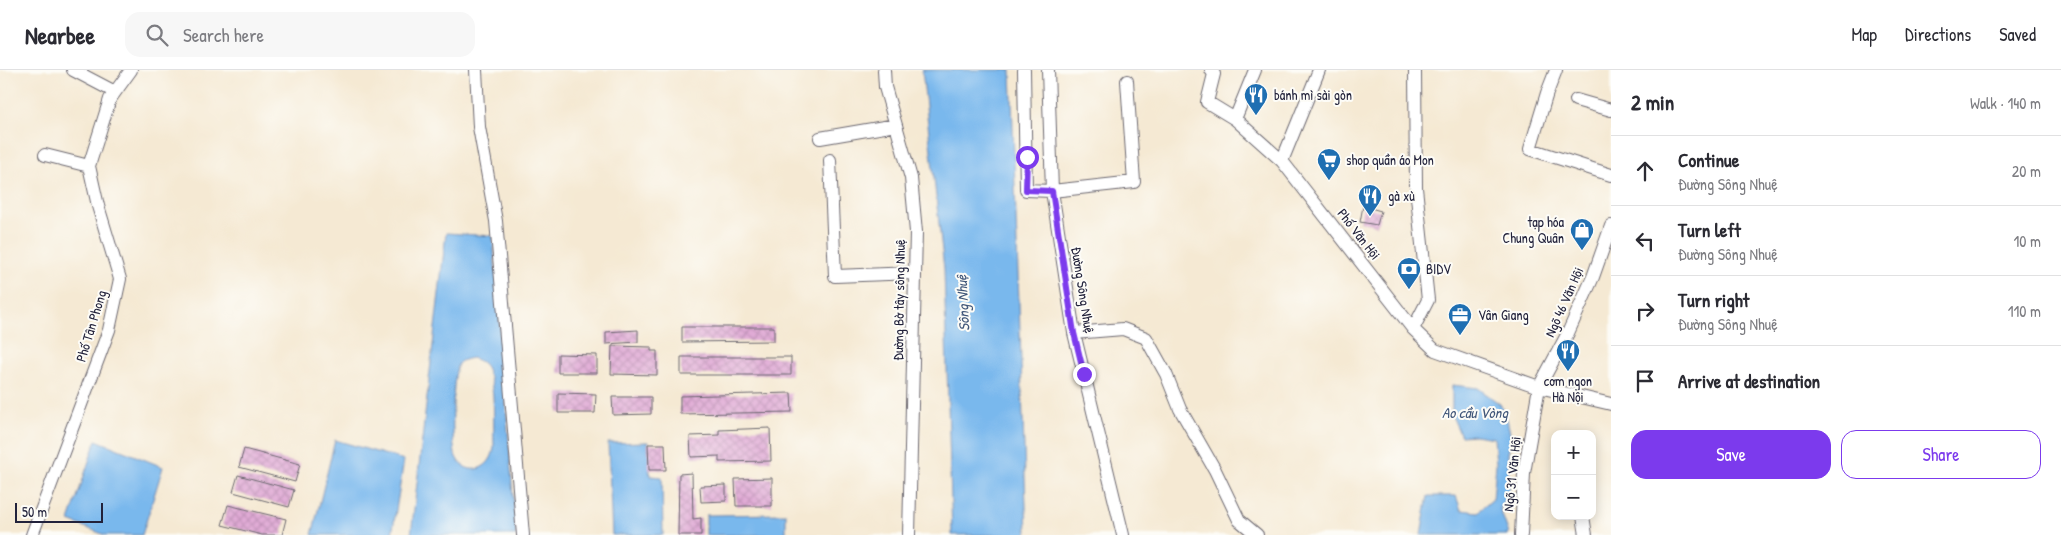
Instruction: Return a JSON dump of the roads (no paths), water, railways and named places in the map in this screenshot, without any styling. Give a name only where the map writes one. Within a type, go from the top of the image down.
[{"type":"street","points":[[73,70],[115,92]]},
{"type":"street","points":[[45,155],[89,166],[110,99],[131,70]]},
{"type":"street","points":[[476,70],[479,127],[496,221],[522,535]]},
{"type":"street","name":"Đường Bờ tây sông Nhuệ","points":[[884,70],[886,86],[911,178],[916,232],[909,535]]},
{"type":"street","points":[[1024,70],[1026,190],[1052,191],[1134,182],[1127,81]]},
{"type":"street","name":"Đường Sông Nhuệ","points":[[1048,70],[1052,191],[1075,338],[1123,535]]},
{"type":"street","name":"Phố Văn Hội","points":[[1211,70],[1214,74],[1207,102],[1235,119],[1282,161],[1413,328],[1435,350],[1539,387],[1611,404]]},
{"type":"street","points":[[1235,119],[1255,70]]},
{"type":"street","points":[[1413,328],[1428,300],[1416,188],[1415,70]]},
{"type":"street","points":[[1556,70],[1547,92],[1530,149],[1611,175]]},
{"type":"street","points":[[1282,161],[1314,72]]},
{"type":"street","points":[[1576,100],[1611,110]]},
{"type":"street","points":[[820,138],[896,124]]},
{"type":"street","points":[[830,160],[835,276],[914,273]]},
{"type":"street","name":"Phố Tân Phong","points":[[32,535],[109,330],[120,279],[98,206],[89,166]]},
{"type":"street","name":"Ngõ 46 Văn Hội","points":[[1539,387],[1568,333],[1611,226]]},
{"type":"street","points":[[1075,338],[1123,329],[1146,338],[1166,374],[1180,409],[1215,470],[1239,520],[1257,535]]},
{"type":"street","name":"Ngõ 31 Văn Hội","points":[[1521,535],[1524,472],[1539,387]]},
{"type":"street","points":[[1584,520],[1586,535]]},
{"type":"water","name":"Sông Nhuệ","points":[[922,70],[1011,70],[1027,535],[952,535],[944,269]]},
{"type":"water","points":[[446,233],[493,236],[516,535],[411,535]],"holes":[[[472,358],[484,365],[490,377],[493,396],[494,445],[490,460],[485,465],[473,469],[461,464],[456,457],[453,439],[454,382],[456,371],[458,364]]]},
{"type":"water","name":"Ao cầu Vòng","points":[[1452,385],[1478,388],[1500,404],[1507,419],[1511,438],[1508,454],[1509,492],[1500,509],[1509,534],[1507,535],[1421,535],[1428,496],[1456,496],[1461,510],[1478,512],[1493,499],[1496,464],[1494,438],[1475,435],[1461,436],[1452,416]]},
{"type":"water","points":[[96,440],[163,467],[142,535],[105,535],[69,521]]},
{"type":"water","points":[[335,440],[404,460],[392,535],[312,535]]},
{"type":"water","points":[[648,442],[650,476],[662,477],[663,535],[612,535],[608,443]]},
{"type":"water","points":[[786,514],[786,535],[706,535],[706,515]]},
{"type":"place","name":"bánh mì sài gòn","points":[[1256,116]]},
{"type":"place","name":"shop quần áo Mon","points":[[1329,181]]},
{"type":"place","name":"gà xù","points":[[1370,217]]},
{"type":"place","name":"tạp hóa Chung Quân","points":[[1582,251]]},
{"type":"place","name":"BIDV","points":[[1409,290]]},
{"type":"place","name":"Vân Giang","points":[[1460,336]]},
{"type":"place","name":"cơm ngon Hà Nội","points":[[1568,372]]}]
